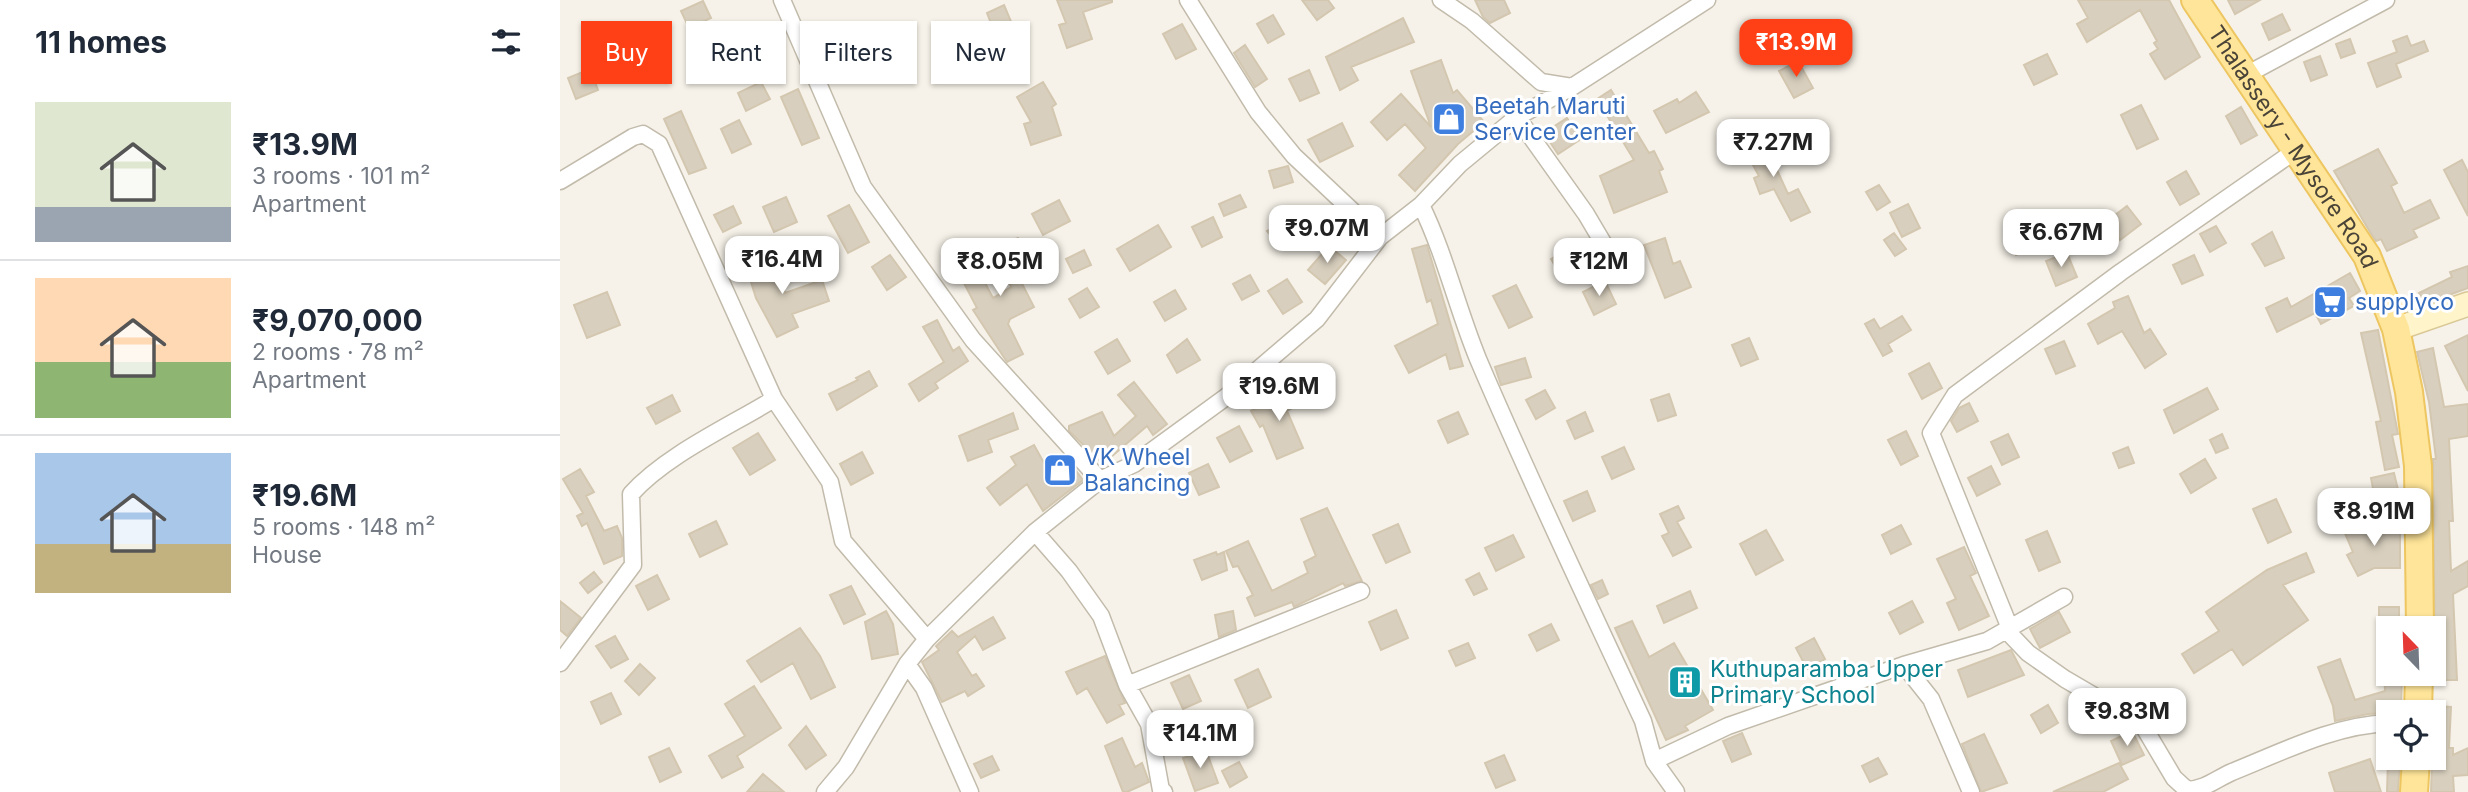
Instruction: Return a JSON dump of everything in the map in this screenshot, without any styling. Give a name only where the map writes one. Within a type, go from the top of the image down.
[{"type":"main road","name":"Thalassery - Mysore Road","points":[[2195,0],[2367,256],[2396,329],[2410,392],[2417,466],[2420,616]]},
{"type":"main road","points":[[2396,329],[2468,304]]},
{"type":"main road","points":[[2414,792],[2415,770]]},
{"type":"street","points":[[782,0],[863,187],[973,340],[1100,480]]},
{"type":"street","points":[[1188,0],[1258,113],[1294,156],[1380,237]]},
{"type":"street","points":[[1441,0],[1472,21],[1541,82],[1572,87]]},
{"type":"street","points":[[825,792],[846,767],[907,664],[927,639],[1035,532],[1100,480],[1134,464],[1226,397],[1317,319],[1380,237],[1421,205],[1460,164],[1517,117],[1572,87],[1707,0]]},
{"type":"street","points":[[2244,76],[2386,0]]},
{"type":"street","points":[[1517,117],[1586,214],[1615,263]]},
{"type":"street","points":[[560,181],[633,137],[643,134],[652,136],[659,144],[775,399],[830,482],[843,541],[927,639]]},
{"type":"street","points":[[2295,151],[2120,272],[1955,395],[1931,433],[2008,629],[2028,653],[2065,679],[2143,724],[2175,778],[2187,791],[2210,785],[2228,774],[2315,738],[2376,726]]},
{"type":"street","points":[[1421,205],[1432,228],[1468,336],[1517,450],[1643,720],[1654,761],[1676,792]]},
{"type":"street","points":[[560,663],[634,565],[631,494],[642,481],[678,457],[775,399]]},
{"type":"street","points":[[1035,532],[1069,570],[1101,616],[1127,685],[1149,724],[1160,791]]},
{"type":"street","points":[[1127,685],[1361,591]]},
{"type":"street","points":[[1654,761],[1728,726],[1904,665],[1987,641],[2064,597]]},
{"type":"street","points":[[907,664],[924,688],[970,792]]},
{"type":"street","points":[[1904,665],[1931,699],[1971,792]]},
{"type":"building","points":[[1057,0],[1112,2],[1083,12],[1092,39],[1067,48],[1059,25],[1066,23]]},
{"type":"building","points":[[1302,0],[1328,0],[1334,8],[1317,20]]},
{"type":"building","points":[[1475,0],[1504,0],[1510,13],[1490,23],[1483,17]]},
{"type":"building","points":[[2078,0],[2169,0],[2200,57],[2165,79],[2150,54],[2158,49],[2154,43],[2157,41],[2140,10],[2087,42],[2077,24],[2088,18]]},
{"type":"building","points":[[2228,0],[2260,0],[2235,14]]},
{"type":"building","points":[[703,1],[711,18],[686,22],[681,11]]},
{"type":"building","points":[[1004,5],[1011,21],[990,21],[987,13]]},
{"type":"building","points":[[2282,14],[2290,30],[2269,40],[2262,24]]},
{"type":"building","points":[[1273,15],[1284,34],[1268,43],[1257,24]]},
{"type":"building","points":[[1403,18],[1414,42],[1351,67],[1358,80],[1340,90],[1326,57]]},
{"type":"building","points":[[1182,24],[1196,49],[1176,59],[1163,34]]},
{"type":"building","points":[[2407,36],[2411,46],[2424,41],[2428,51],[2396,64],[2401,77],[2377,87],[2368,63],[2397,52],[2393,41]]},
{"type":"building","points":[[2350,39],[2355,53],[2341,58],[2336,44]]},
{"type":"building","points":[[1245,45],[1267,79],[1255,87],[1234,53]]},
{"type":"building","points":[[2047,54],[2057,74],[2034,85],[2024,65]]},
{"type":"building","points":[[2320,56],[2327,75],[2311,81],[2304,62]]},
{"type":"building","points":[[1441,60],[1453,93],[1457,90],[1484,122],[1458,144],[1415,191],[1399,175],[1426,148],[1405,124],[1387,140],[1371,122],[1401,94],[1431,127],[1411,71]]},
{"type":"building","points":[[1798,61],[1813,88],[1794,98],[1779,71]]},
{"type":"building","points":[[1309,70],[1319,93],[1300,101],[1289,79]]},
{"type":"building","points":[[581,73],[581,84],[596,84],[598,90],[576,99],[568,78]]},
{"type":"building","points":[[1043,82],[1056,104],[1052,107],[1061,135],[1031,145],[1024,124],[1031,122],[1017,97]]},
{"type":"building","points":[[762,84],[770,99],[746,111],[738,93]]},
{"type":"building","points":[[798,89],[819,138],[802,145],[781,97]]},
{"type":"building","points":[[1611,90],[1649,153],[1654,151],[1663,169],[1659,171],[1667,192],[1614,213],[1600,176],[1634,160],[1597,99]]},
{"type":"building","points":[[1696,92],[1709,112],[1666,133],[1654,111],[1677,99],[1679,103]]},
{"type":"building","points":[[2141,105],[2158,139],[2137,149],[2121,115]]},
{"type":"building","points":[[2241,107],[2257,135],[2241,144],[2226,116]]},
{"type":"building","points":[[681,111],[706,168],[689,174],[664,119]]},
{"type":"building","points":[[1567,118],[1581,139],[1558,154],[1544,133]]},
{"type":"building","points":[[739,120],[751,144],[732,153],[721,129]]},
{"type":"building","points":[[1342,123],[1353,146],[1320,162],[1308,140]]},
{"type":"building","points":[[1761,135],[1788,194],[1798,189],[1810,212],[1791,221],[1774,189],[1760,194],[1754,178],[1759,176],[1742,145]]},
{"type":"building","points":[[2378,149],[2397,183],[2391,186],[2404,213],[2430,200],[2439,218],[2413,230],[2417,237],[2387,251],[2381,239],[2376,241],[2370,232],[2334,171]]},
{"type":"building","points":[[2462,160],[2468,172],[2468,216],[2444,170]]},
{"type":"building","points":[[1288,166],[1293,182],[1274,188],[1269,171]]},
{"type":"building","points":[[2186,171],[2199,194],[2180,205],[2167,182]]},
{"type":"building","points":[[1879,185],[1890,202],[1877,210],[1866,192]]},
{"type":"building","points":[[1240,195],[1246,207],[1224,216],[1219,204]]},
{"type":"building","points":[[786,197],[797,222],[774,232],[763,207]]},
{"type":"building","points":[[1059,200],[1070,221],[1043,235],[1032,214]]},
{"type":"building","points":[[1908,204],[1920,228],[1902,237],[1890,213]]},
{"type":"building","points":[[849,205],[869,242],[848,253],[828,216]]},
{"type":"building","points":[[733,206],[741,223],[723,232],[714,215]]},
{"type":"building","points":[[2127,206],[2141,224],[2120,240],[2106,222]]},
{"type":"building","points":[[1338,214],[1342,229],[1325,234],[1321,219]]},
{"type":"building","points":[[1213,217],[1222,237],[1202,247],[1192,227]]},
{"type":"building","points":[[1283,222],[1293,240],[1281,247],[1267,231]]},
{"type":"building","points":[[1158,225],[1171,247],[1130,271],[1117,249]]},
{"type":"building","points":[[2216,226],[2226,243],[2210,252],[2200,234]]},
{"type":"building","points":[[2026,230],[2034,247],[2016,255],[2008,238]]},
{"type":"building","points":[[2272,232],[2284,258],[2265,266],[2252,244]]},
{"type":"building","points":[[1894,233],[1906,249],[1895,256],[1884,240]]},
{"type":"building","points":[[1018,238],[1029,267],[1016,272],[1034,307],[1010,319],[1008,324],[1023,354],[1007,362],[973,310],[977,308],[956,268],[973,260],[993,298],[1011,287],[995,246]]},
{"type":"building","points":[[1665,238],[1673,264],[1680,261],[1691,287],[1665,298],[1644,245]]},
{"type":"building","points":[[1579,243],[1589,261],[1562,277],[1551,259]]},
{"type":"building","points":[[1427,245],[1463,366],[1450,369],[1446,354],[1409,373],[1395,346],[1438,324],[1431,300],[1427,302],[1412,249]]},
{"type":"building","points":[[1329,246],[1346,260],[1325,284],[1308,270]]},
{"type":"building","points":[[1084,250],[1091,265],[1073,273],[1066,259]]},
{"type":"building","points":[[2067,253],[2077,277],[2056,286],[2046,261]]},
{"type":"building","points":[[890,255],[906,277],[887,290],[872,267]]},
{"type":"building","points":[[2194,255],[2203,275],[2182,284],[2173,265]]},
{"type":"building","points":[[774,258],[785,293],[822,280],[829,301],[792,314],[798,327],[777,337],[756,298],[746,266]]},
{"type":"building","points":[[2468,266],[2468,288],[2425,304],[2419,293],[2452,277],[2450,272]]},
{"type":"building","name":"supplyco","points":[[2350,273],[2360,291],[2349,298],[2354,306],[2321,324],[2315,313],[2277,332],[2266,308],[2287,298],[2291,307]]},
{"type":"building","points":[[1250,275],[1259,291],[1242,300],[1233,284]]},
{"type":"building","points":[[1287,279],[1302,302],[1283,314],[1268,291]]},
{"type":"building","points":[[1605,281],[1616,304],[1594,315],[1583,292]]},
{"type":"building","points":[[1516,285],[1532,317],[1509,328],[1493,296]]},
{"type":"building","points":[[1087,288],[1099,307],[1080,318],[1069,299]]},
{"type":"building","points":[[1175,290],[1186,309],[1165,321],[1154,302]]},
{"type":"building","points":[[607,292],[620,325],[587,338],[574,305]]},
{"type":"building","points":[[2128,296],[2144,333],[2150,329],[2166,354],[2145,368],[2122,331],[2098,344],[2088,324],[2115,308],[2113,302]]},
{"type":"building","points":[[1902,316],[1911,330],[1888,344],[1892,351],[1883,356],[1865,324],[1874,319],[1880,329]]},
{"type":"building","points":[[937,320],[953,351],[959,347],[968,361],[935,383],[938,388],[919,401],[909,384],[944,362],[923,327]]},
{"type":"building","points":[[2378,330],[2398,434],[2392,435],[2399,467],[2385,470],[2376,422],[2381,421],[2361,333]]},
{"type":"building","points":[[2468,335],[2468,391],[2445,346]]},
{"type":"building","points":[[1749,338],[1758,359],[1741,366],[1732,345]]},
{"type":"building","points":[[1117,339],[1130,361],[1108,374],[1095,352]]},
{"type":"building","points":[[1187,339],[1200,360],[1177,373],[1167,355]]},
{"type":"building","points":[[2064,341],[2075,366],[2056,374],[2045,349]]},
{"type":"building","points":[[2433,348],[2444,407],[2468,404],[2468,436],[2449,439],[2453,521],[2449,521],[2451,571],[2468,561],[2468,586],[2453,594],[2457,680],[2446,680],[2446,616],[2434,616],[2433,459],[2436,459],[2429,402],[2417,352]]},
{"type":"building","points":[[1525,358],[1531,377],[1501,385],[1495,367]]},
{"type":"building","points":[[1929,363],[1942,388],[1922,399],[1909,374]]},
{"type":"building","points":[[869,371],[877,386],[837,410],[829,394],[858,380],[856,378]]},
{"type":"building","points":[[1134,382],[1167,424],[1153,435],[1147,426],[1103,464],[1069,431],[1069,426],[1102,412],[1114,436],[1136,416],[1118,395]]},
{"type":"building","points":[[1283,385],[1296,406],[1287,411],[1303,448],[1277,459],[1263,425],[1260,427],[1251,411],[1274,399],[1269,392]]},
{"type":"building","points":[[2207,388],[2218,409],[2174,433],[2164,410]]},
{"type":"building","points":[[1545,390],[1555,408],[1536,419],[1526,400]]},
{"type":"building","points":[[1669,394],[1676,415],[1658,421],[1651,400]]},
{"type":"building","points":[[672,395],[680,411],[656,424],[647,408]]},
{"type":"building","points":[[1969,403],[1978,421],[1957,432],[1951,421],[1959,408]]},
{"type":"building","points":[[1458,412],[1468,434],[1448,443],[1438,421]]},
{"type":"building","points":[[1585,412],[1593,431],[1575,439],[1567,421]]},
{"type":"building","points":[[1013,413],[1018,429],[988,440],[992,452],[968,461],[959,436]]},
{"type":"building","points":[[1239,426],[1252,451],[1230,462],[1217,438]]},
{"type":"building","points":[[1906,431],[1918,456],[1901,465],[1888,440]]},
{"type":"building","points":[[758,433],[775,460],[750,475],[733,448]]},
{"type":"building","points":[[2008,434],[2019,457],[2002,465],[1991,442]]},
{"type":"building","points":[[2222,434],[2228,448],[2216,453],[2210,440]]},
{"type":"building","points":[[1034,445],[1049,472],[1068,460],[1083,480],[1043,511],[1027,484],[1000,505],[987,488],[1016,465],[1011,457]]},
{"type":"building","points":[[1624,447],[1634,469],[1612,479],[1602,457]]},
{"type":"building","points":[[2128,447],[2134,463],[2119,468],[2113,453]]},
{"type":"building","points":[[862,452],[873,473],[851,485],[840,464]]},
{"type":"building","points":[[2205,459],[2216,478],[2191,493],[2180,474]]},
{"type":"building","points":[[1208,464],[1219,487],[1199,495],[1189,473]]},
{"type":"building","points":[[1991,466],[2000,484],[1977,496],[1968,478]]},
{"type":"building","points":[[580,469],[594,492],[586,496],[604,531],[617,526],[622,538],[622,556],[604,564],[587,523],[582,526],[577,516],[583,513],[563,479]]},
{"type":"building","points":[[2394,473],[2399,494],[2375,499],[2371,478]]},
{"type":"building","points":[[1587,491],[1595,511],[1573,521],[1564,501]]},
{"type":"building","points":[[2276,499],[2291,532],[2268,543],[2253,509]]},
{"type":"building","points":[[1678,506],[1684,518],[1677,522],[1691,547],[1673,556],[1662,536],[1669,533],[1660,514]]},
{"type":"building","points":[[1327,508],[1362,581],[1345,586],[1343,583],[1294,607],[1292,602],[1255,616],[1247,598],[1253,595],[1238,566],[1233,567],[1226,551],[1248,541],[1272,591],[1308,573],[1304,562],[1316,556],[1301,519]]},
{"type":"building","points":[[716,521],[727,544],[700,557],[689,534]]},
{"type":"building","points":[[2367,521],[2370,529],[2400,529],[2400,568],[2374,568],[2358,576],[2347,555],[2353,552],[2344,531]]},
{"type":"building","points":[[1398,524],[1410,552],[1386,563],[1373,535]]},
{"type":"building","points":[[1901,525],[1911,544],[1891,554],[1882,535]]},
{"type":"building","points":[[1766,530],[1783,560],[1756,575],[1740,544]]},
{"type":"building","points":[[2047,531],[2060,562],[2039,571],[2026,540]]},
{"type":"building","points":[[1513,535],[1524,557],[1496,571],[1485,548]]},
{"type":"building","points":[[1964,547],[1976,573],[1970,576],[1989,616],[1959,630],[1947,603],[1956,599],[1937,559]]},
{"type":"building","points":[[1216,552],[1217,555],[1224,552],[1227,570],[1202,580],[1194,560]]},
{"type":"building","points":[[2306,553],[2314,572],[2283,585],[2308,620],[2243,665],[2232,649],[2194,673],[2182,654],[2219,631],[2206,612],[2267,570]]},
{"type":"building","points":[[594,572],[602,582],[588,593],[580,583]]},
{"type":"building","points":[[1479,573],[1487,589],[1474,595],[1466,580]]},
{"type":"building","points":[[657,575],[669,599],[648,610],[636,586]]},
{"type":"building","points":[[1602,580],[1608,594],[1598,599],[1591,585]]},
{"type":"building","points":[[851,586],[865,614],[844,624],[830,595]]},
{"type":"building","points":[[1690,591],[1697,608],[1664,623],[1657,606]]},
{"type":"building","points":[[560,601],[581,618],[567,636],[560,630]]},
{"type":"building","points":[[1912,601],[1923,622],[1900,634],[1889,613]]},
{"type":"building","points":[[2379,607],[2399,607],[2399,616],[2379,616]]},
{"type":"building","points":[[1396,610],[1408,638],[1381,650],[1369,622]]},
{"type":"building","points":[[886,611],[893,624],[898,654],[872,659],[865,622]]},
{"type":"building","points":[[1233,611],[1236,630],[1219,637],[1215,615]]},
{"type":"building","points":[[2059,612],[2070,632],[2040,648],[2030,629]]},
{"type":"building","points":[[993,617],[1005,638],[983,650],[975,636],[957,652],[972,676],[976,674],[984,686],[968,696],[965,691],[942,702],[922,662],[939,650],[936,646],[952,631],[958,637]]},
{"type":"building","points":[[1632,621],[1649,657],[1674,643],[1713,710],[1685,726],[1688,730],[1666,740],[1615,628]]},
{"type":"building","points":[[1551,624],[1559,640],[1537,651],[1529,635]]},
{"type":"building","points":[[800,628],[820,656],[835,687],[811,699],[793,663],[761,682],[747,661]]},
{"type":"building","points":[[615,636],[628,659],[611,668],[596,646]]},
{"type":"building","points":[[1814,638],[1825,659],[1807,669],[1796,648]]},
{"type":"building","points":[[1468,643],[1475,658],[1456,666],[1449,651]]},
{"type":"building","points":[[2011,650],[2024,675],[1968,697],[1958,670]]},
{"type":"building","points":[[1105,656],[1125,703],[1119,705],[1124,714],[1107,723],[1087,688],[1077,694],[1066,672]]},
{"type":"building","points":[[2340,659],[2355,700],[2385,691],[2385,686],[2402,686],[2401,700],[2376,700],[2376,714],[2335,721],[2333,706],[2318,667]]},
{"type":"building","points":[[640,664],[655,678],[639,695],[625,681]]},
{"type":"building","points":[[1258,669],[1271,697],[1248,708],[1235,680]]},
{"type":"building","points":[[1189,675],[1201,701],[1183,709],[1171,683]]},
{"type":"building","points":[[754,686],[781,728],[737,756],[743,767],[722,778],[709,756],[745,736],[725,704]]},
{"type":"building","points":[[611,693],[621,714],[601,724],[591,702]]},
{"type":"building","points":[[2048,705],[2058,723],[2041,733],[2031,715]]},
{"type":"building","points":[[2446,707],[2451,707],[2449,748],[2453,748],[2453,755],[2468,748],[2468,775],[2453,776],[2454,792],[2431,792],[2432,770],[2446,770]]},
{"type":"building","points":[[806,726],[826,755],[806,769],[789,745]]},
{"type":"building","points":[[2132,731],[2144,755],[2122,765],[2111,741]]},
{"type":"building","points":[[1742,733],[1751,754],[1732,762],[1723,741]]},
{"type":"building","points":[[1984,734],[2007,783],[1981,792],[1962,744]]},
{"type":"building","points":[[1122,738],[1135,767],[1142,763],[1149,782],[1127,792],[1123,792],[1105,746]]},
{"type":"building","points":[[669,748],[681,772],[660,782],[649,757]]},
{"type":"building","points":[[1206,750],[1218,783],[1195,791],[1183,758]]},
{"type":"building","points":[[1504,755],[1515,780],[1496,788],[1485,763]]},
{"type":"building","points":[[992,756],[999,770],[981,778],[974,764]]},
{"type":"building","points":[[1878,758],[1887,774],[1870,782],[1862,766]]},
{"type":"building","points":[[2370,759],[2381,792],[2335,792],[2329,773]]},
{"type":"building","points":[[1239,762],[1247,777],[1230,787],[1222,771]]},
{"type":"building","points":[[2119,763],[2128,779],[2103,792],[2053,792]]},
{"type":"building","points":[[2388,770],[2399,770],[2398,792],[2387,792]]},
{"type":"building","points":[[763,774],[784,792],[747,792]]},
{"type":"place","name":"Beetah Maruti Service Center","points":[[1449,119]]},
{"type":"place","name":"supplyco","points":[[2330,302]]},
{"type":"place","name":"VK Wheel Balancing","points":[[1060,470]]},
{"type":"place","name":"Kuthuparamba Upper Primary School","points":[[1685,682]]}]
